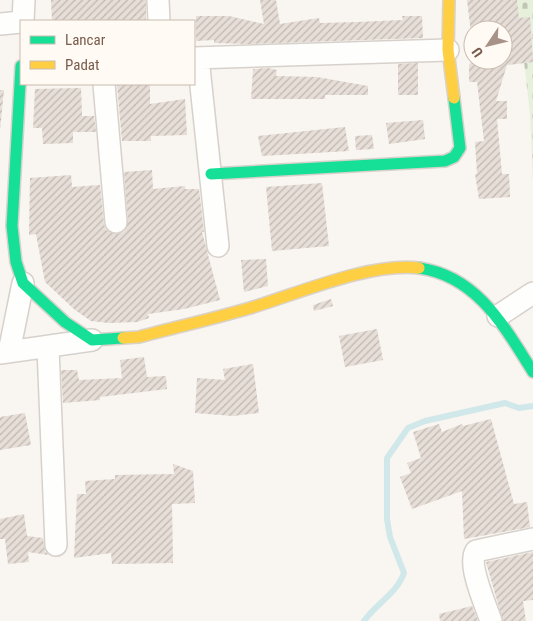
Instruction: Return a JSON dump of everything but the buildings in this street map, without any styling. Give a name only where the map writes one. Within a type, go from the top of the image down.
[{"type":"street","points":[[22,20],[24,0]]},
{"type":"street","points":[[158,0],[159,20]]},
{"type":"street","points":[[211,174],[445,161],[454,157],[460,148],[448,50],[449,0]]},
{"type":"street","points":[[0,24],[20,22]]},
{"type":"street","points":[[218,246],[196,58],[448,50]]},
{"type":"street","points":[[20,72],[9,137],[12,226],[7,252],[23,283],[65,322],[92,340]]},
{"type":"street","points":[[104,85],[116,222]]},
{"type":"street","points":[[23,283],[5,352],[48,348],[92,340],[139,337],[247,309],[357,275],[400,266],[439,271],[461,283],[498,316],[533,372]]},
{"type":"street","points":[[498,316],[533,293]]},
{"type":"street","points":[[48,348],[56,545]]},
{"type":"street","points":[[491,621],[474,566],[473,555],[476,551],[533,539]]},
{"type":"green space","points":[[517,0],[533,0],[533,181],[530,114]]},
{"type":"waterway","points":[[364,621],[396,587],[404,573],[390,537],[387,519],[387,458],[408,428],[425,421],[505,403],[519,408],[533,406]]},
{"type":"traffic: fast","points":[[20,84],[12,226],[16,262],[23,283],[65,322],[92,340],[123,338]]},
{"type":"traffic: fast","points":[[211,174],[445,161],[454,157],[460,148],[454,98]]},
{"type":"traffic: fast","points":[[419,268],[439,273],[457,281],[473,292],[499,321],[533,372]]},
{"type":"traffic: slow","points":[[449,0],[448,50],[454,98]]},
{"type":"traffic: slow","points":[[123,338],[139,337],[236,312],[356,274],[400,267],[419,268]]}]
